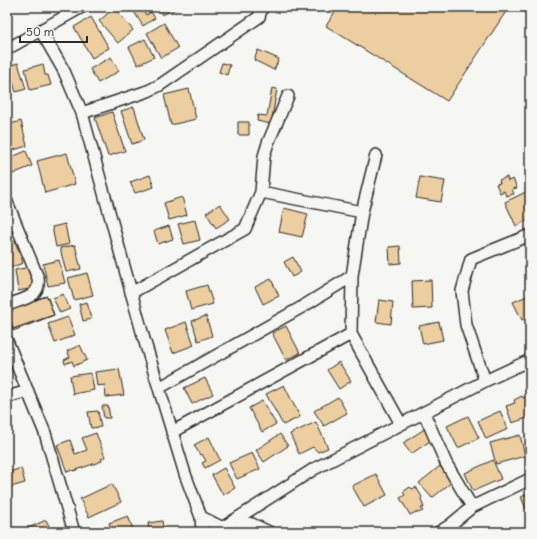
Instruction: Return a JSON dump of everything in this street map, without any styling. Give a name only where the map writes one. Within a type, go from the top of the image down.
[{"type":"street","points":[[7,49],[82,7]]},
{"type":"street","points":[[82,113],[148,91],[160,85],[259,17],[262,7]]},
{"type":"street","points":[[41,31],[64,71],[82,113],[159,388],[185,474],[201,517],[202,532]]},
{"type":"street","points":[[132,292],[245,229],[261,192],[264,156],[288,96]]},
{"type":"street","points":[[376,155],[362,212],[352,276],[351,334],[401,424]]},
{"type":"street","points":[[261,192],[362,212]]},
{"type":"street","points":[[7,202],[38,278],[39,286],[34,295],[7,305]]},
{"type":"street","points":[[485,382],[466,325],[462,291],[471,258],[530,236]]},
{"type":"street","points":[[159,388],[302,307],[352,276]]},
{"type":"street","points":[[172,432],[351,334]]},
{"type":"street","points":[[7,341],[45,433],[74,532]]},
{"type":"street","points":[[201,517],[220,530],[314,469],[530,360]]},
{"type":"street","points":[[7,397],[28,390]]},
{"type":"street","points":[[424,413],[446,463],[472,507]]},
{"type":"street","points":[[439,532],[451,529],[472,507],[530,479]]},
{"type":"street","points":[[235,521],[252,524],[269,532]]},
{"type":"building","points":[[131,7],[141,7],[146,15],[151,12],[155,18],[143,26]]},
{"type":"building","points":[[158,7],[180,7],[162,15]]},
{"type":"building","points":[[338,7],[509,7],[447,101],[326,26]]},
{"type":"building","points":[[114,8],[133,30],[118,43],[99,21]]},
{"type":"building","points":[[91,17],[109,48],[92,58],[74,27]]},
{"type":"building","points":[[164,23],[178,48],[161,58],[147,33]]},
{"type":"building","points":[[145,39],[154,57],[138,65],[129,47]]},
{"type":"building","points":[[258,50],[279,59],[274,70],[254,60]]},
{"type":"building","points":[[111,57],[119,71],[98,83],[90,69]]},
{"type":"building","points":[[18,63],[26,89],[16,92],[8,66]]},
{"type":"building","points":[[222,63],[230,65],[227,75],[219,72]]},
{"type":"building","points":[[43,64],[45,75],[48,75],[51,85],[30,90],[25,69]]},
{"type":"building","points":[[272,88],[277,89],[271,124],[257,121],[258,115],[267,116]]},
{"type":"building","points":[[189,89],[196,119],[171,125],[164,95]]},
{"type":"building","points":[[134,107],[144,140],[132,144],[121,111]]},
{"type":"building","points":[[112,112],[125,151],[108,156],[95,118]]},
{"type":"building","points":[[21,121],[27,146],[10,151],[7,139],[7,125]]},
{"type":"building","points":[[238,122],[249,122],[249,135],[238,135]]},
{"type":"building","points":[[26,151],[32,166],[10,175],[7,167],[7,159]]},
{"type":"building","points":[[67,153],[75,184],[45,193],[37,161]]},
{"type":"building","points":[[150,175],[154,187],[135,193],[130,182]]},
{"type":"building","points":[[420,177],[445,181],[441,202],[416,198]]},
{"type":"building","points":[[507,177],[508,181],[513,179],[517,188],[512,189],[514,194],[506,196],[504,191],[500,193],[496,184],[500,183],[499,180]]},
{"type":"building","points":[[530,190],[530,219],[516,226],[505,202]]},
{"type":"building","points":[[182,197],[187,215],[169,220],[164,203]]},
{"type":"building","points":[[220,204],[230,219],[216,228],[206,213]]},
{"type":"building","points":[[284,208],[308,214],[302,237],[279,232]]},
{"type":"building","points":[[195,220],[200,240],[184,244],[178,224]]},
{"type":"building","points":[[65,224],[69,244],[56,247],[52,227]]},
{"type":"building","points":[[169,226],[173,239],[158,244],[154,231]]},
{"type":"building","points":[[15,241],[23,263],[7,269],[7,243]]},
{"type":"building","points":[[75,245],[81,269],[66,272],[60,248]]},
{"type":"building","points":[[400,246],[401,263],[390,264],[389,247]]},
{"type":"building","points":[[293,257],[301,272],[292,277],[284,262]]},
{"type":"building","points":[[59,260],[65,283],[48,286],[43,264]]},
{"type":"building","points":[[30,267],[34,288],[18,291],[15,270]]},
{"type":"building","points":[[87,273],[93,295],[74,300],[68,278]]},
{"type":"building","points":[[271,279],[279,296],[263,304],[255,287]]},
{"type":"building","points":[[431,280],[432,308],[413,309],[412,281]]},
{"type":"building","points":[[207,285],[213,304],[191,310],[186,291]]},
{"type":"building","points":[[63,294],[70,309],[60,313],[53,298]]},
{"type":"building","points":[[47,296],[54,315],[13,329],[7,309]]},
{"type":"building","points":[[47,296],[54,315],[13,329],[7,309]]},
{"type":"building","points":[[47,296],[54,315],[13,331],[7,309]]},
{"type":"building","points":[[527,296],[530,303],[530,316],[522,320],[513,302]]},
{"type":"building","points":[[379,300],[393,302],[391,324],[376,322]]},
{"type":"building","points":[[87,302],[91,319],[83,321],[79,304]]},
{"type":"building","points":[[206,316],[212,336],[198,341],[192,321]]},
{"type":"building","points":[[68,317],[75,335],[55,343],[48,324]]},
{"type":"building","points":[[186,322],[194,345],[173,353],[165,330]]},
{"type":"building","points":[[439,322],[443,340],[423,344],[419,326]]},
{"type":"building","points":[[286,326],[300,353],[286,360],[272,333]]},
{"type":"building","points":[[80,345],[87,360],[74,366],[72,361],[65,364],[64,360],[70,357],[67,351]]},
{"type":"building","points":[[339,362],[351,381],[339,389],[327,370]]},
{"type":"building","points":[[119,369],[124,395],[106,397],[105,385],[97,386],[95,372]]},
{"type":"building","points":[[91,373],[94,390],[73,394],[70,376]]},
{"type":"building","points":[[205,378],[213,394],[192,404],[184,388]]},
{"type":"building","points":[[284,385],[300,417],[283,425],[266,394]]},
{"type":"building","points":[[522,396],[523,398],[530,396],[530,417],[512,423],[506,406],[515,403],[514,400]]},
{"type":"building","points":[[338,397],[347,413],[324,426],[314,411]]},
{"type":"building","points":[[262,401],[276,424],[262,432],[249,408]]},
{"type":"building","points":[[102,406],[108,406],[110,418],[104,418]]},
{"type":"building","points":[[98,411],[101,427],[91,428],[88,412]]},
{"type":"building","points":[[500,411],[508,429],[486,439],[478,421]]},
{"type":"building","points":[[468,416],[479,438],[458,448],[447,426]]},
{"type":"building","points":[[316,422],[328,448],[318,452],[313,447],[299,454],[290,434]]},
{"type":"building","points":[[426,428],[433,439],[411,454],[403,443]]},
{"type":"building","points":[[96,433],[105,457],[101,459],[102,461],[67,472],[57,445],[70,440],[75,454],[87,450],[82,438]]},
{"type":"building","points":[[280,434],[288,446],[264,462],[256,450]]},
{"type":"building","points":[[520,435],[525,456],[496,464],[490,443]]},
{"type":"building","points":[[209,437],[220,460],[205,468],[202,463],[206,461],[194,445]]},
{"type":"building","points":[[252,453],[260,469],[237,479],[229,463]]},
{"type":"building","points":[[493,460],[501,479],[473,491],[465,473]]},
{"type":"building","points":[[440,466],[452,482],[432,498],[419,483]]},
{"type":"building","points":[[21,468],[25,483],[7,488],[7,473]]},
{"type":"building","points":[[224,468],[235,488],[223,495],[212,475]]},
{"type":"building","points":[[376,474],[387,495],[364,507],[352,486]]},
{"type":"building","points":[[112,484],[121,502],[89,517],[80,499]]},
{"type":"building","points":[[410,487],[412,489],[416,487],[422,497],[421,499],[424,508],[421,508],[423,511],[410,515],[400,498],[405,495],[403,492]]},
{"type":"building","points":[[530,493],[530,516],[529,516],[521,497]]},
{"type":"building","points":[[128,516],[134,532],[112,532],[109,523]]},
{"type":"building","points":[[46,520],[52,532],[25,532],[24,530]]},
{"type":"building","points":[[162,521],[164,532],[149,532],[148,523]]}]
